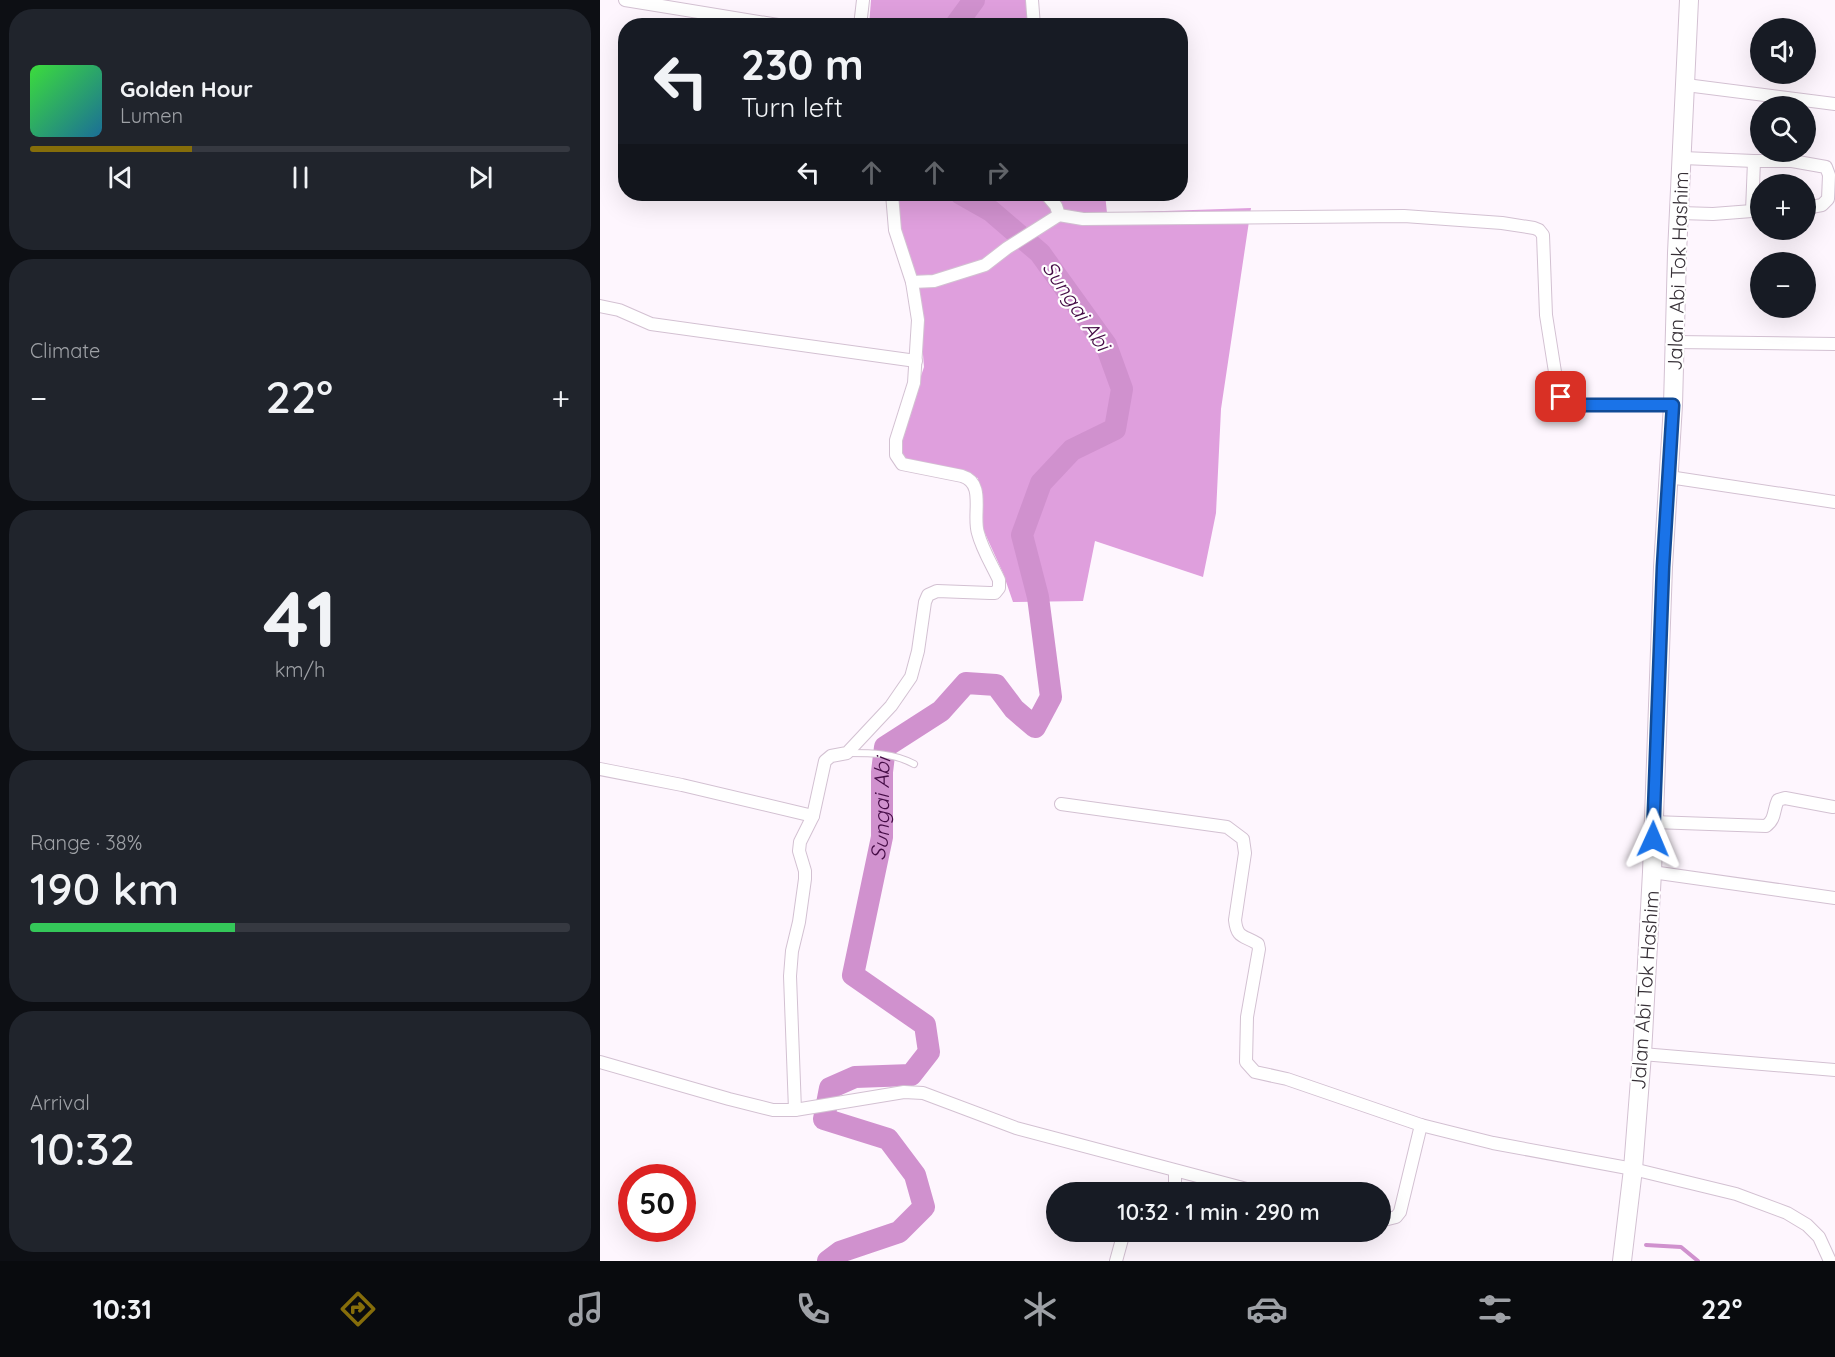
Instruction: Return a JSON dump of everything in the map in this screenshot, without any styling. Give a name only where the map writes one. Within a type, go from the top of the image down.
[{"type":"main road","name":"Jalan Abi Tok Hashim","points":[[1622,1261],[1633,1168],[1642,1054],[1652,872],[1663,567],[1673,405],[1677,253],[1689,0]]},
{"type":"street","points":[[625,0],[735,18]]},
{"type":"street","points":[[861,18],[864,0]]},
{"type":"street","points":[[1032,0],[1033,18]]},
{"type":"street","points":[[1686,85],[1835,104]]},
{"type":"street","points":[[1683,158],[1750,162]]},
{"type":"street","points":[[1754,162],[1755,174]]},
{"type":"street","points":[[1798,162],[1831,168],[1828,200],[1816,206]]},
{"type":"street","points":[[795,1110],[790,976],[792,951],[805,879],[799,851],[800,842],[813,816],[825,761],[831,756],[847,753],[891,706],[911,677],[928,595],[937,591],[990,594],[999,588],[999,580],[978,534],[976,489],[973,482],[962,476],[902,464],[896,455],[896,440],[914,383],[918,320],[912,282],[895,230],[893,201]]},
{"type":"street","points":[[1052,201],[1059,215]]},
{"type":"street","points":[[1680,213],[1750,211]]},
{"type":"street","points":[[912,282],[934,280],[985,265],[1007,248],[1049,224],[1059,215],[1101,220],[1181,217],[1404,216],[1502,223],[1534,228],[1543,235],[1544,241],[1546,315],[1558,391],[1561,397],[1570,404],[1578,405],[1673,405]]},
{"type":"street","points":[[600,306],[619,310],[651,324],[916,361]]},
{"type":"street","points":[[1675,342],[1835,344]]},
{"type":"street","points":[[1669,477],[1835,502]]},
{"type":"street","points":[[600,769],[682,784],[813,816]]},
{"type":"street","points":[[1653,822],[1766,826],[1774,819],[1778,801],[1785,798],[1833,807]]},
{"type":"street","points":[[1061,804],[1227,827],[1243,839],[1245,853],[1235,920],[1241,937],[1258,944],[1259,949],[1248,1017],[1246,1062],[1255,1072],[1287,1079],[1421,1125],[1493,1143],[1633,1168],[1736,1194],[1800,1220],[1819,1237],[1830,1261]]},
{"type":"street","points":[[1652,872],[1835,898]]},
{"type":"street","points":[[1642,1054],[1835,1070]]},
{"type":"street","points":[[600,1062],[773,1110],[795,1110],[904,1092],[923,1093],[1016,1128],[1218,1182]]},
{"type":"street","points":[[1391,1218],[1396,1217],[1400,1212],[1421,1125]]},
{"type":"street","points":[[1175,1171],[1175,1182]]},
{"type":"street","points":[[1116,1261],[1121,1242]]},
{"type":"lane","points":[[847,753],[877,753],[903,758],[914,764]]},
{"type":"shaded area","points":[[871,0],[1030,0],[1032,18],[870,18]]},
{"type":"shaded area","points":[[892,201],[1106,201],[1107,213],[1251,208],[1221,409],[1216,513],[1203,577],[1095,541],[1083,601],[1013,602],[1003,573],[982,527],[978,478],[906,465],[899,442],[924,367],[918,293]]},
{"type":"waterway","name":"Sungai Abi","points":[[961,18],[974,0]]},
{"type":"waterway","name":"Sungai Abi","points":[[828,1261],[840,1252],[899,1232],[924,1207],[915,1175],[888,1139],[824,1119],[830,1088],[855,1077],[911,1075],[929,1052],[925,1025],[853,975],[882,837],[882,772],[885,747],[941,711],[966,683],[996,685],[1014,709],[1035,727],[1051,697],[1038,597],[1022,535],[1041,483],[1072,450],[1115,429],[1122,389],[1106,345],[1040,253],[991,211],[973,201]]},
{"type":"waterway","points":[[1646,1245],[1681,1247],[1698,1261]]},
{"type":"route","points":[[1561,397],[1570,404],[1578,405],[1673,405],[1663,567],[1653,839]]}]
